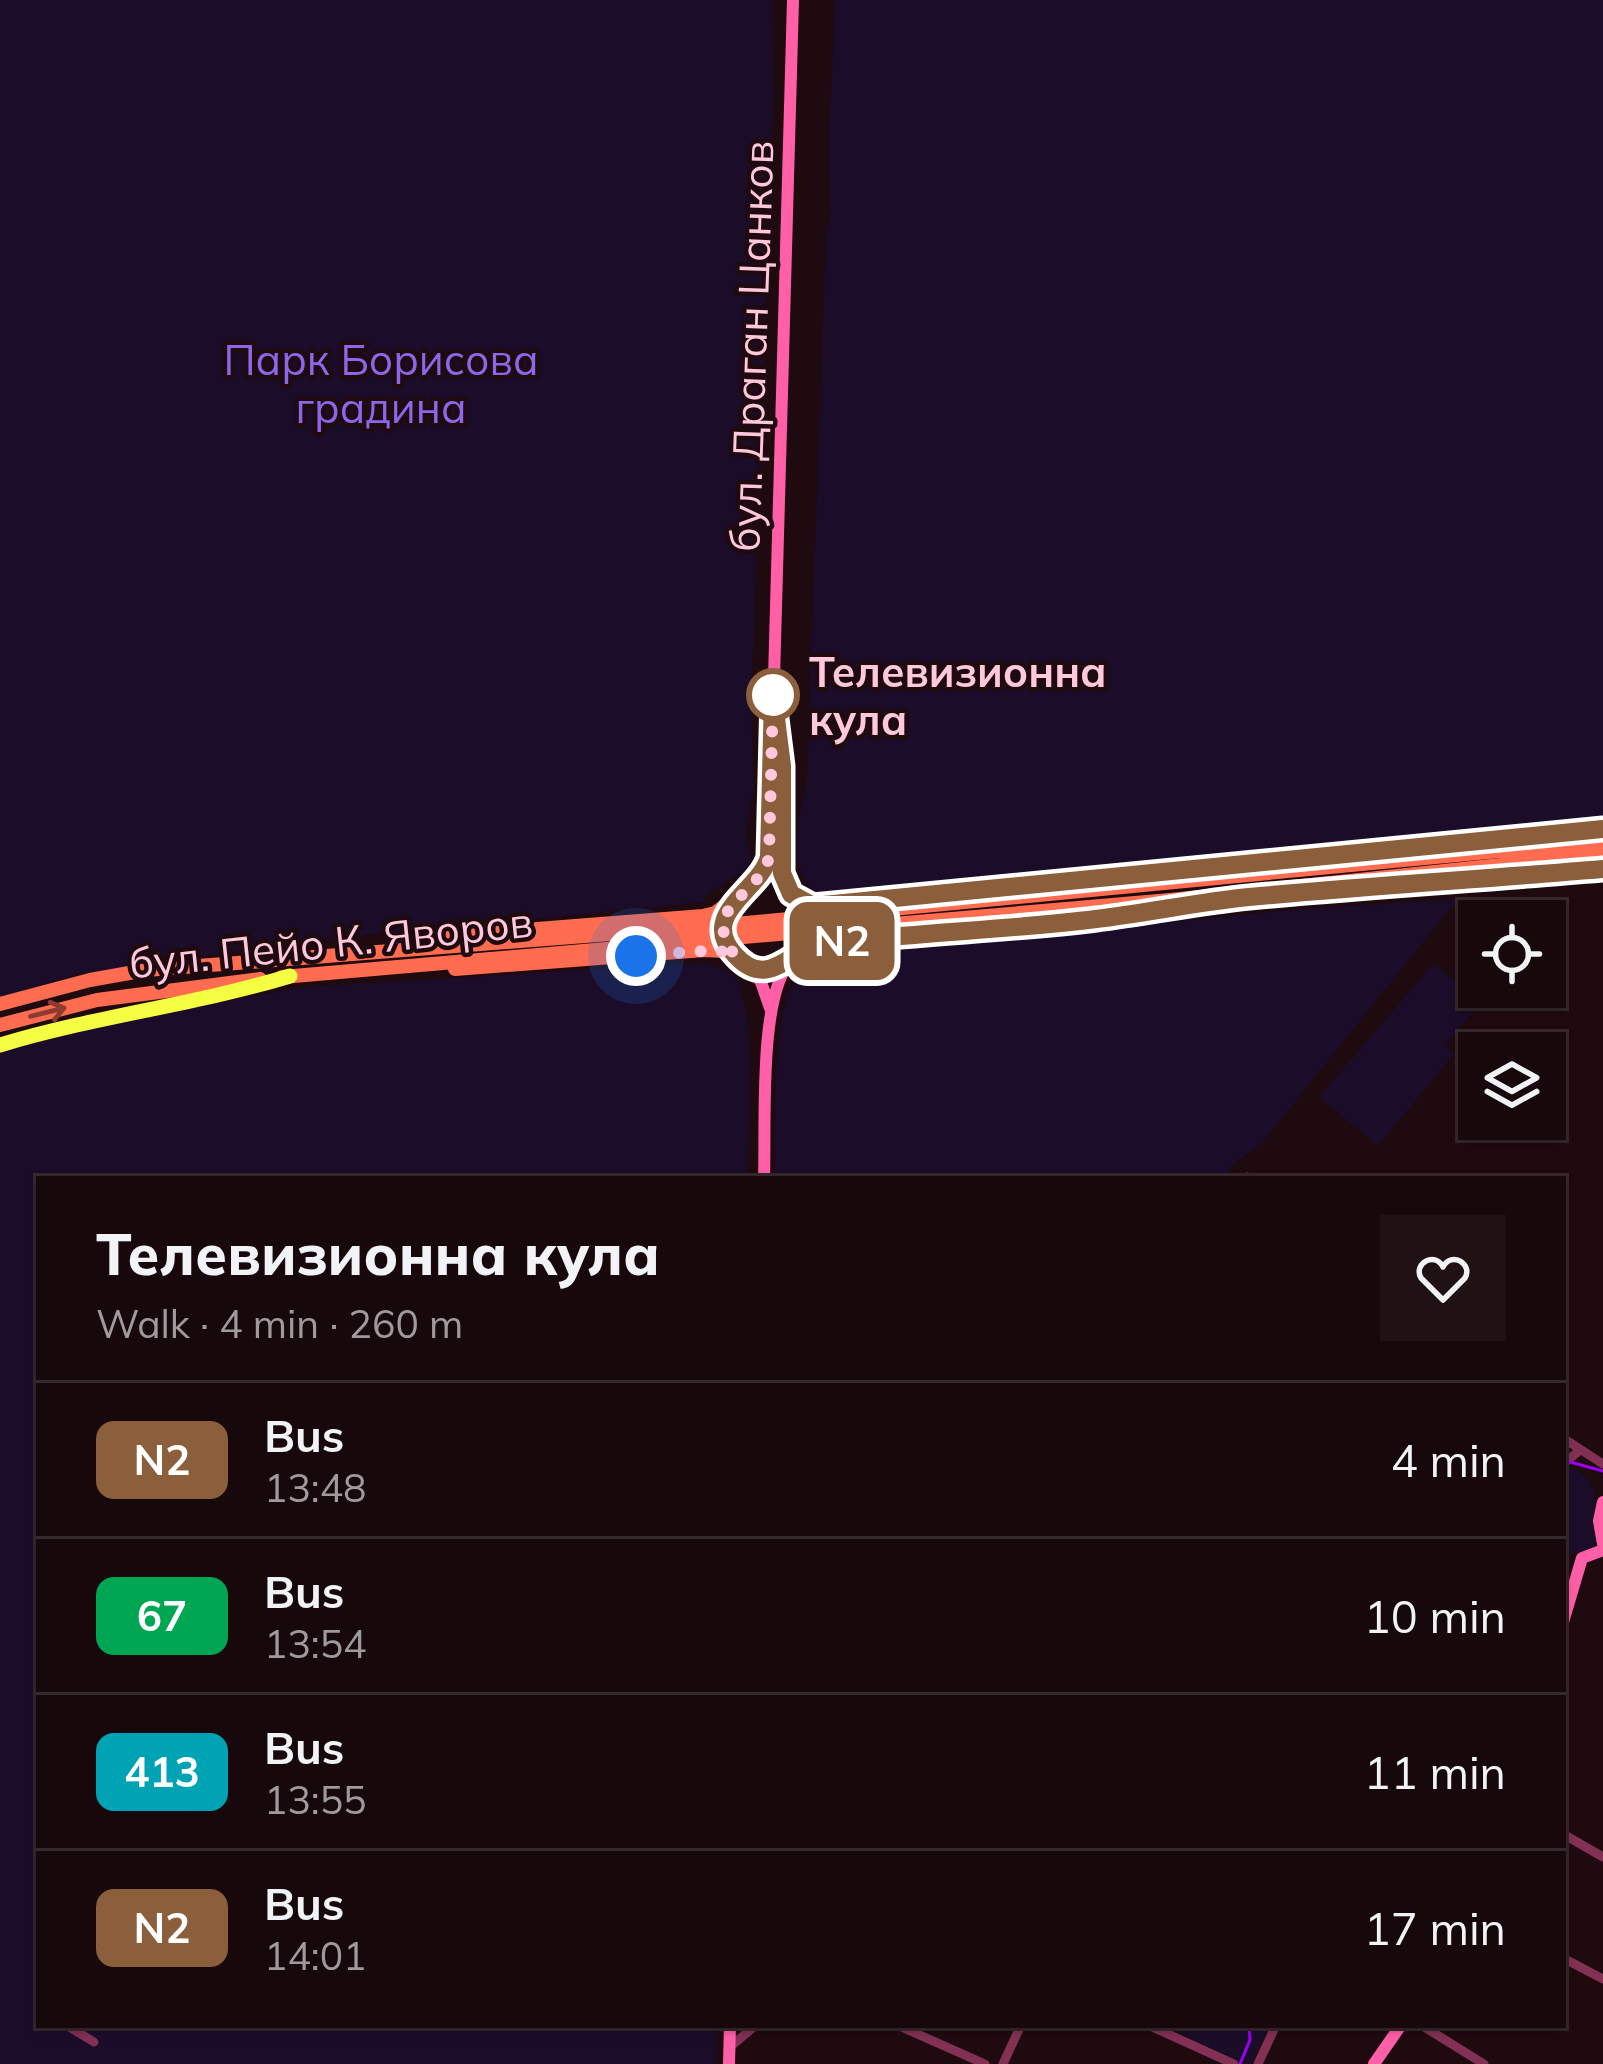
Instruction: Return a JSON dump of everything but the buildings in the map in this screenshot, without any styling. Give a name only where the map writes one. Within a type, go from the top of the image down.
[{"type":"highway","points":[[0,1045],[80,1022],[227,995],[290,976]]},
{"type":"main road","name":"бул. Драган Цанков","points":[[742,893],[764,874],[769,857],[793,0]]},
{"type":"main road","name":"бул. Драган Цанков","points":[[773,695],[782,766],[782,869],[798,902]]},
{"type":"main road","points":[[365,951],[394,942],[480,932],[703,916],[719,911],[742,893],[769,885],[815,906],[1603,829]]},
{"type":"main road","points":[[1243,898],[1506,838]]},
{"type":"main road","name":"бул. Пейо К. Яворов","points":[[0,1025],[97,1000],[290,976],[1170,900],[1346,872],[1603,842]]},
{"type":"main road","name":"бул. Пейо К. Яворов","points":[[0,1004],[146,970],[1603,854]]},
{"type":"main road","points":[[1240,866],[1507,877]]},
{"type":"main road","points":[[366,968],[398,972],[480,968],[704,950],[725,951],[768,969],[816,945],[852,940],[1091,920],[1243,898],[1603,869]]},
{"type":"main road","points":[[742,893],[725,918],[736,955],[761,982],[770,1010]]},
{"type":"main road","points":[[764,1176],[770,1010],[780,975],[806,938],[798,902]]},
{"type":"main road","points":[[1566,1612],[1582,1558],[1603,1547],[1599,1521],[1603,1502]]},
{"type":"main road","points":[[729,2064],[730,2028]]},
{"type":"main road","points":[[1374,2064],[1399,2028]]},
{"type":"street","points":[[1566,1440],[1603,1464]]},
{"type":"street","points":[[1566,1462],[1579,1451]]},
{"type":"street","points":[[1566,1836],[1603,1857]]},
{"type":"street","points":[[1566,1960],[1603,1979]]},
{"type":"street","points":[[730,2047],[752,2028]]},
{"type":"street","points":[[904,2028],[985,2064]]},
{"type":"street","points":[[1003,2064],[1020,2028]]},
{"type":"street","points":[[1155,2028],[1234,2064]]},
{"type":"street","points":[[1258,2064],[1275,2028]]},
{"type":"street","points":[[1426,2028],[1484,2064]]},
{"type":"green space","name":"Парк Борисова градина","points":[[0,0],[772,0],[774,90],[751,703],[754,786],[746,833],[751,860],[744,871],[705,896],[705,902],[326,939],[79,974],[0,997]]},
{"type":"green space","points":[[835,0],[1603,0],[1603,819],[932,889],[820,897],[808,885],[797,858],[797,842],[807,778],[826,233],[831,217]]},
{"type":"green space","points":[[1458,899],[1260,1145],[1229,1167],[1232,1176],[775,1176],[776,1072],[783,1015],[789,992],[806,969],[838,955],[1303,909]]},
{"type":"green space","points":[[705,963],[722,969],[740,988],[746,1010],[750,1070],[747,1176],[36,1176],[36,2028],[717,2028],[716,2064],[0,2064],[0,1051],[97,1025],[303,987]]},
{"type":"green space","points":[[1434,963],[1458,983],[1458,1008],[1476,1008],[1445,1046],[1454,1054],[1378,1146],[1319,1097]]},
{"type":"green space","points":[[1566,1469],[1581,1473],[1592,1488],[1596,1542],[1567,1554],[1566,1554]]},
{"type":"green space","points":[[1169,2028],[1269,2028],[1251,2064]]},
{"type":"tram line","points":[[1566,1461],[1603,1471]]},
{"type":"tram line","points":[[1240,2064],[1250,2040],[1249,2028]]},
{"type":"bus line","name":"N2","points":[[1603,829],[813,906],[791,894],[782,873],[784,802],[773,695],[769,857],[759,881],[729,907],[724,927],[726,942],[738,959],[768,969],[784,965],[811,947],[852,940],[1091,920],[1243,898],[1603,869]]},
{"type":"place","name":"Телевизионна кула","points":[[773,695]]},
{"type":"route","points":[[636,956],[718,950],[736,957],[724,934],[725,915],[736,897],[764,874],[769,857],[773,695]]}]
